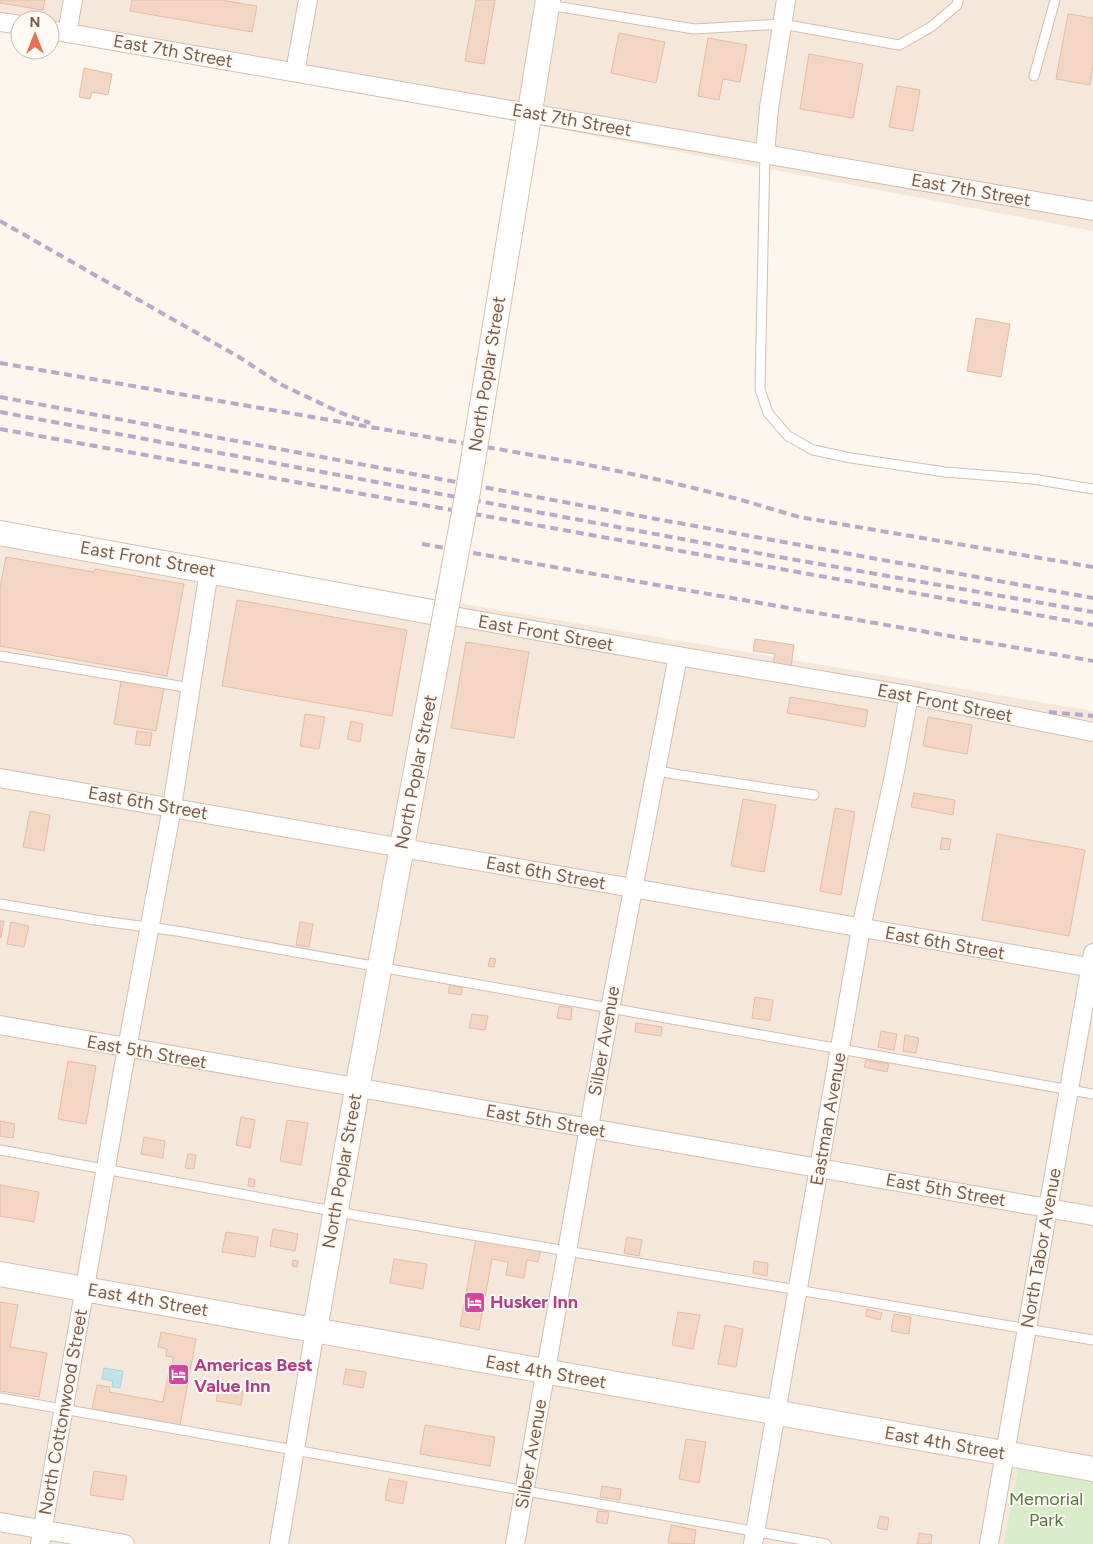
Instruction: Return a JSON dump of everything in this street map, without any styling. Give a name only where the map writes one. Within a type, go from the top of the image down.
[{"type":"main road","name":"North Poplar Street","points":[[315,1330],[378,968],[468,490],[547,3]]},
{"type":"main road","name":"East Front Street","points":[[0,533],[448,615]]},
{"type":"main road","name":"East 4th Street","points":[[0,1274],[1093,1469]]},
{"type":"street","points":[[60,28],[73,0]]},
{"type":"street","points":[[295,72],[308,0]]},
{"type":"street","points":[[766,154],[769,108],[786,0]]},
{"type":"street","name":"East 7th Street","points":[[60,32],[1093,211]]},
{"type":"street","name":"North Cottonwood Street","points":[[41,1537],[127,1048],[172,806],[209,570]]},
{"type":"street","name":"East Front Street","points":[[448,615],[909,695],[1093,732]]},
{"type":"street","name":"Silber Avenue","points":[[515,1544],[632,888],[678,656]]},
{"type":"street","name":"Eastman Avenue","points":[[754,1538],[861,928],[895,771],[909,695]]},
{"type":"street","name":"East 6th Street","points":[[0,778],[172,806],[861,928],[1092,963]]},
{"type":"street","name":"North Tabor Avenue","points":[[989,1544],[1092,963]]},
{"type":"street","name":"East 5th Street","points":[[0,1025],[1093,1216]]},
{"type":"street","name":"North Poplar Street","points":[[278,1544],[315,1330]]},
{"type":"street","points":[[0,1522],[41,1537],[124,1544]]},
{"type":"lane","points":[[547,3],[694,29],[782,24],[899,45],[931,27],[957,5],[958,0]]},
{"type":"lane","points":[[1034,76],[1055,0]]},
{"type":"lane","points":[[766,154],[760,389],[768,413],[788,436],[813,450],[851,458],[945,472],[1033,479],[1093,489]]},
{"type":"lane","points":[[0,656],[190,688]]},
{"type":"lane","points":[[655,770],[814,795]]},
{"type":"lane","points":[[0,904],[149,928],[1093,1094]]},
{"type":"lane","points":[[0,1150],[567,1252],[1093,1340]]},
{"type":"lane","points":[[0,1398],[524,1490],[754,1538],[826,1544]]},
{"type":"shaded area","points":[[0,0],[1093,0],[1093,231],[60,34],[60,10],[10,10],[10,21],[0,22]]},
{"type":"shaded area","points":[[0,525],[1093,711],[1093,1544],[0,1544]]},
{"type":"green space","name":"Memorial Park","points":[[1018,1469],[1093,1482],[1093,1544],[1004,1544]]},
{"type":"water","points":[[104,1368],[123,1371],[120,1388],[112,1387],[113,1381],[102,1379]]},
{"type":"building","points":[[0,0],[45,0],[43,10],[0,3]]},
{"type":"building","points":[[132,0],[221,0],[257,6],[252,32],[130,11]]},
{"type":"building","points":[[476,0],[495,0],[484,64],[465,61]]},
{"type":"building","points":[[1068,14],[1093,18],[1093,65],[1090,85],[1056,79]]},
{"type":"building","points":[[619,33],[665,42],[656,83],[611,73]]},
{"type":"building","points":[[708,38],[747,45],[740,82],[723,79],[719,100],[698,96]]},
{"type":"building","points":[[809,54],[863,64],[853,118],[800,109]]},
{"type":"building","points":[[84,68],[112,74],[108,95],[92,92],[90,99],[79,97]]},
{"type":"building","points":[[897,86],[920,90],[913,131],[889,127]]},
{"type":"building","points":[[976,318],[1010,324],[1001,377],[967,371]]},
{"type":"building","points":[[6,557],[94,572],[95,569],[184,584],[167,676],[0,646],[0,587]]},
{"type":"building","points":[[237,600],[407,630],[392,716],[222,686]]},
{"type":"building","points":[[755,639],[794,645],[791,667],[773,664],[775,654],[753,651]]},
{"type":"building","points":[[466,642],[529,652],[514,738],[451,728]]},
{"type":"building","points":[[121,681],[164,688],[156,731],[114,724]]},
{"type":"building","points":[[790,697],[868,710],[865,727],[787,713]]},
{"type":"building","points":[[305,714],[325,717],[319,749],[300,746]]},
{"type":"building","points":[[928,717],[972,725],[967,754],[923,746]]},
{"type":"building","points":[[351,721],[363,724],[360,742],[347,739]]},
{"type":"building","points":[[137,731],[152,733],[150,746],[135,744]]},
{"type":"building","points":[[914,793],[955,800],[953,815],[911,807]]},
{"type":"building","points":[[743,799],[776,805],[764,872],[731,866]]},
{"type":"building","points":[[835,808],[855,812],[841,895],[820,891]]},
{"type":"building","points":[[30,811],[50,815],[44,851],[23,847]]},
{"type":"building","points":[[997,834],[1085,850],[1069,936],[982,920]]},
{"type":"building","points":[[942,838],[951,839],[949,850],[940,849]]},
{"type":"building","points":[[0,921],[4,921],[1,938],[0,937]]},
{"type":"building","points":[[11,922],[29,926],[24,947],[7,944]]},
{"type":"building","points":[[300,922],[313,924],[309,947],[296,945]]},
{"type":"building","points":[[490,958],[496,959],[494,967],[488,966]]},
{"type":"building","points":[[450,985],[462,988],[461,995],[448,993]]},
{"type":"building","points":[[755,997],[773,1000],[770,1021],[752,1018]]},
{"type":"building","points":[[559,1006],[572,1008],[571,1020],[557,1018]]},
{"type":"building","points":[[472,1014],[488,1016],[485,1030],[469,1028]]},
{"type":"building","points":[[636,1023],[662,1027],[661,1036],[635,1032]]},
{"type":"building","points":[[881,1031],[897,1034],[894,1050],[878,1047]]},
{"type":"building","points":[[905,1035],[919,1038],[916,1053],[903,1051]]},
{"type":"building","points":[[866,1060],[889,1064],[887,1072],[864,1067]]},
{"type":"building","points":[[68,1061],[96,1066],[86,1124],[58,1119]]},
{"type":"building","points":[[241,1117],[255,1120],[250,1148],[236,1145]]},
{"type":"building","points":[[287,1120],[308,1123],[301,1165],[280,1161]]},
{"type":"building","points":[[0,1121],[15,1124],[13,1138],[0,1136]]},
{"type":"building","points":[[144,1137],[165,1141],[163,1158],[141,1154]]},
{"type":"building","points":[[188,1154],[196,1155],[194,1169],[185,1168]]},
{"type":"building","points":[[249,1178],[255,1180],[254,1187],[248,1186]]},
{"type":"building","points":[[0,1185],[39,1192],[34,1222],[0,1216]]},
{"type":"building","points":[[273,1229],[298,1234],[295,1251],[270,1246]]},
{"type":"building","points":[[226,1232],[258,1237],[255,1257],[222,1252]]},
{"type":"building","points":[[627,1237],[642,1240],[639,1256],[624,1253]]},
{"type":"building","name":"Husker Inn","points":[[476,1238],[541,1250],[538,1262],[527,1260],[524,1278],[506,1275],[508,1262],[492,1259],[479,1330],[460,1326]]},
{"type":"building","points":[[394,1259],[427,1264],[423,1289],[390,1283]]},
{"type":"building","points":[[293,1260],[298,1261],[297,1267],[292,1266]]},
{"type":"building","points":[[754,1261],[768,1263],[767,1276],[753,1273]]},
{"type":"building","points":[[0,1302],[18,1305],[10,1347],[47,1353],[39,1397],[0,1391]]},
{"type":"building","points":[[867,1309],[882,1313],[880,1320],[866,1316]]},
{"type":"building","points":[[678,1312],[700,1315],[693,1349],[672,1345]]},
{"type":"building","points":[[894,1314],[911,1317],[909,1334],[891,1331]]},
{"type":"building","points":[[725,1325],[743,1329],[736,1367],[718,1364]]},
{"type":"building","name":"Americas Best Value Inn","points":[[161,1332],[196,1339],[180,1425],[92,1409],[97,1385],[110,1387],[109,1392],[163,1402],[173,1357],[166,1356],[167,1349],[158,1347]]},
{"type":"building","points":[[346,1369],[366,1372],[363,1388],[343,1384]]},
{"type":"building","points":[[219,1387],[243,1391],[241,1405],[216,1401]]},
{"type":"building","points":[[425,1425],[495,1437],[490,1466],[420,1454]]},
{"type":"building","points":[[686,1439],[706,1442],[699,1483],[679,1479]]},
{"type":"building","points":[[94,1471],[127,1476],[123,1500],[90,1495]]},
{"type":"building","points":[[389,1479],[407,1482],[403,1504],[385,1500]]},
{"type":"building","points":[[602,1486],[621,1489],[620,1500],[600,1497]]},
{"type":"building","points":[[598,1511],[609,1512],[607,1524],[596,1522]]},
{"type":"building","points":[[880,1516],[889,1518],[887,1530],[877,1528]]},
{"type":"building","points":[[671,1525],[696,1530],[694,1544],[668,1543]]},
{"type":"building","points":[[919,1533],[932,1535],[931,1544],[917,1544]]},
{"type":"railway","points":[[0,221],[239,357],[282,385],[341,413],[370,423]]},
{"type":"railway","points":[[0,363],[584,464],[665,481],[738,499],[799,517],[1093,567]]},
{"type":"railway","points":[[0,397],[1093,598]]},
{"type":"railway","points":[[0,412],[768,555],[1093,612]]},
{"type":"railway","points":[[0,429],[1093,625]]},
{"type":"railway","points":[[422,544],[1093,661]]},
{"type":"railway","points":[[1049,712],[1093,716]]},
{"type":"place","name":"Husker Inn","points":[[474,1302]]},
{"type":"place","name":"Americas Best Value Inn","points":[[178,1375]]}]
